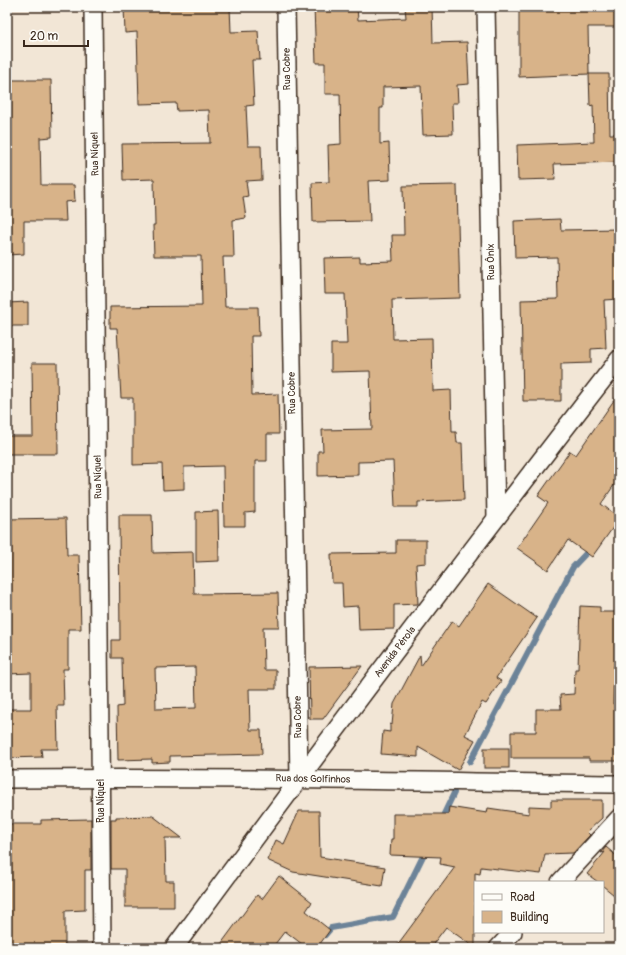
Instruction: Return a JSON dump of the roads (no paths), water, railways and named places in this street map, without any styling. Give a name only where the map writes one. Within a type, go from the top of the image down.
[{"type":"street","name":"Rua Níquel","points":[[93,7],[102,948]]},
{"type":"street","name":"Rua Cobre","points":[[286,7],[299,779]]},
{"type":"street","name":"Rua Ônix","points":[[486,7],[496,518]]},
{"type":"street","name":"Avenida Pérola","points":[[174,948],[299,779],[496,518],[619,359]]},
{"type":"street","name":"Rua dos Golfinhos","points":[[7,779],[299,779],[619,784]]},
{"type":"street","points":[[561,881],[619,818]]},
{"type":"street","points":[[498,948],[512,933]]},
{"type":"waterway","points":[[470,762],[573,567],[592,547]]},
{"type":"waterway","points":[[441,820],[454,793]]},
{"type":"waterway","points":[[325,935],[331,928],[393,917],[426,850]]}]
